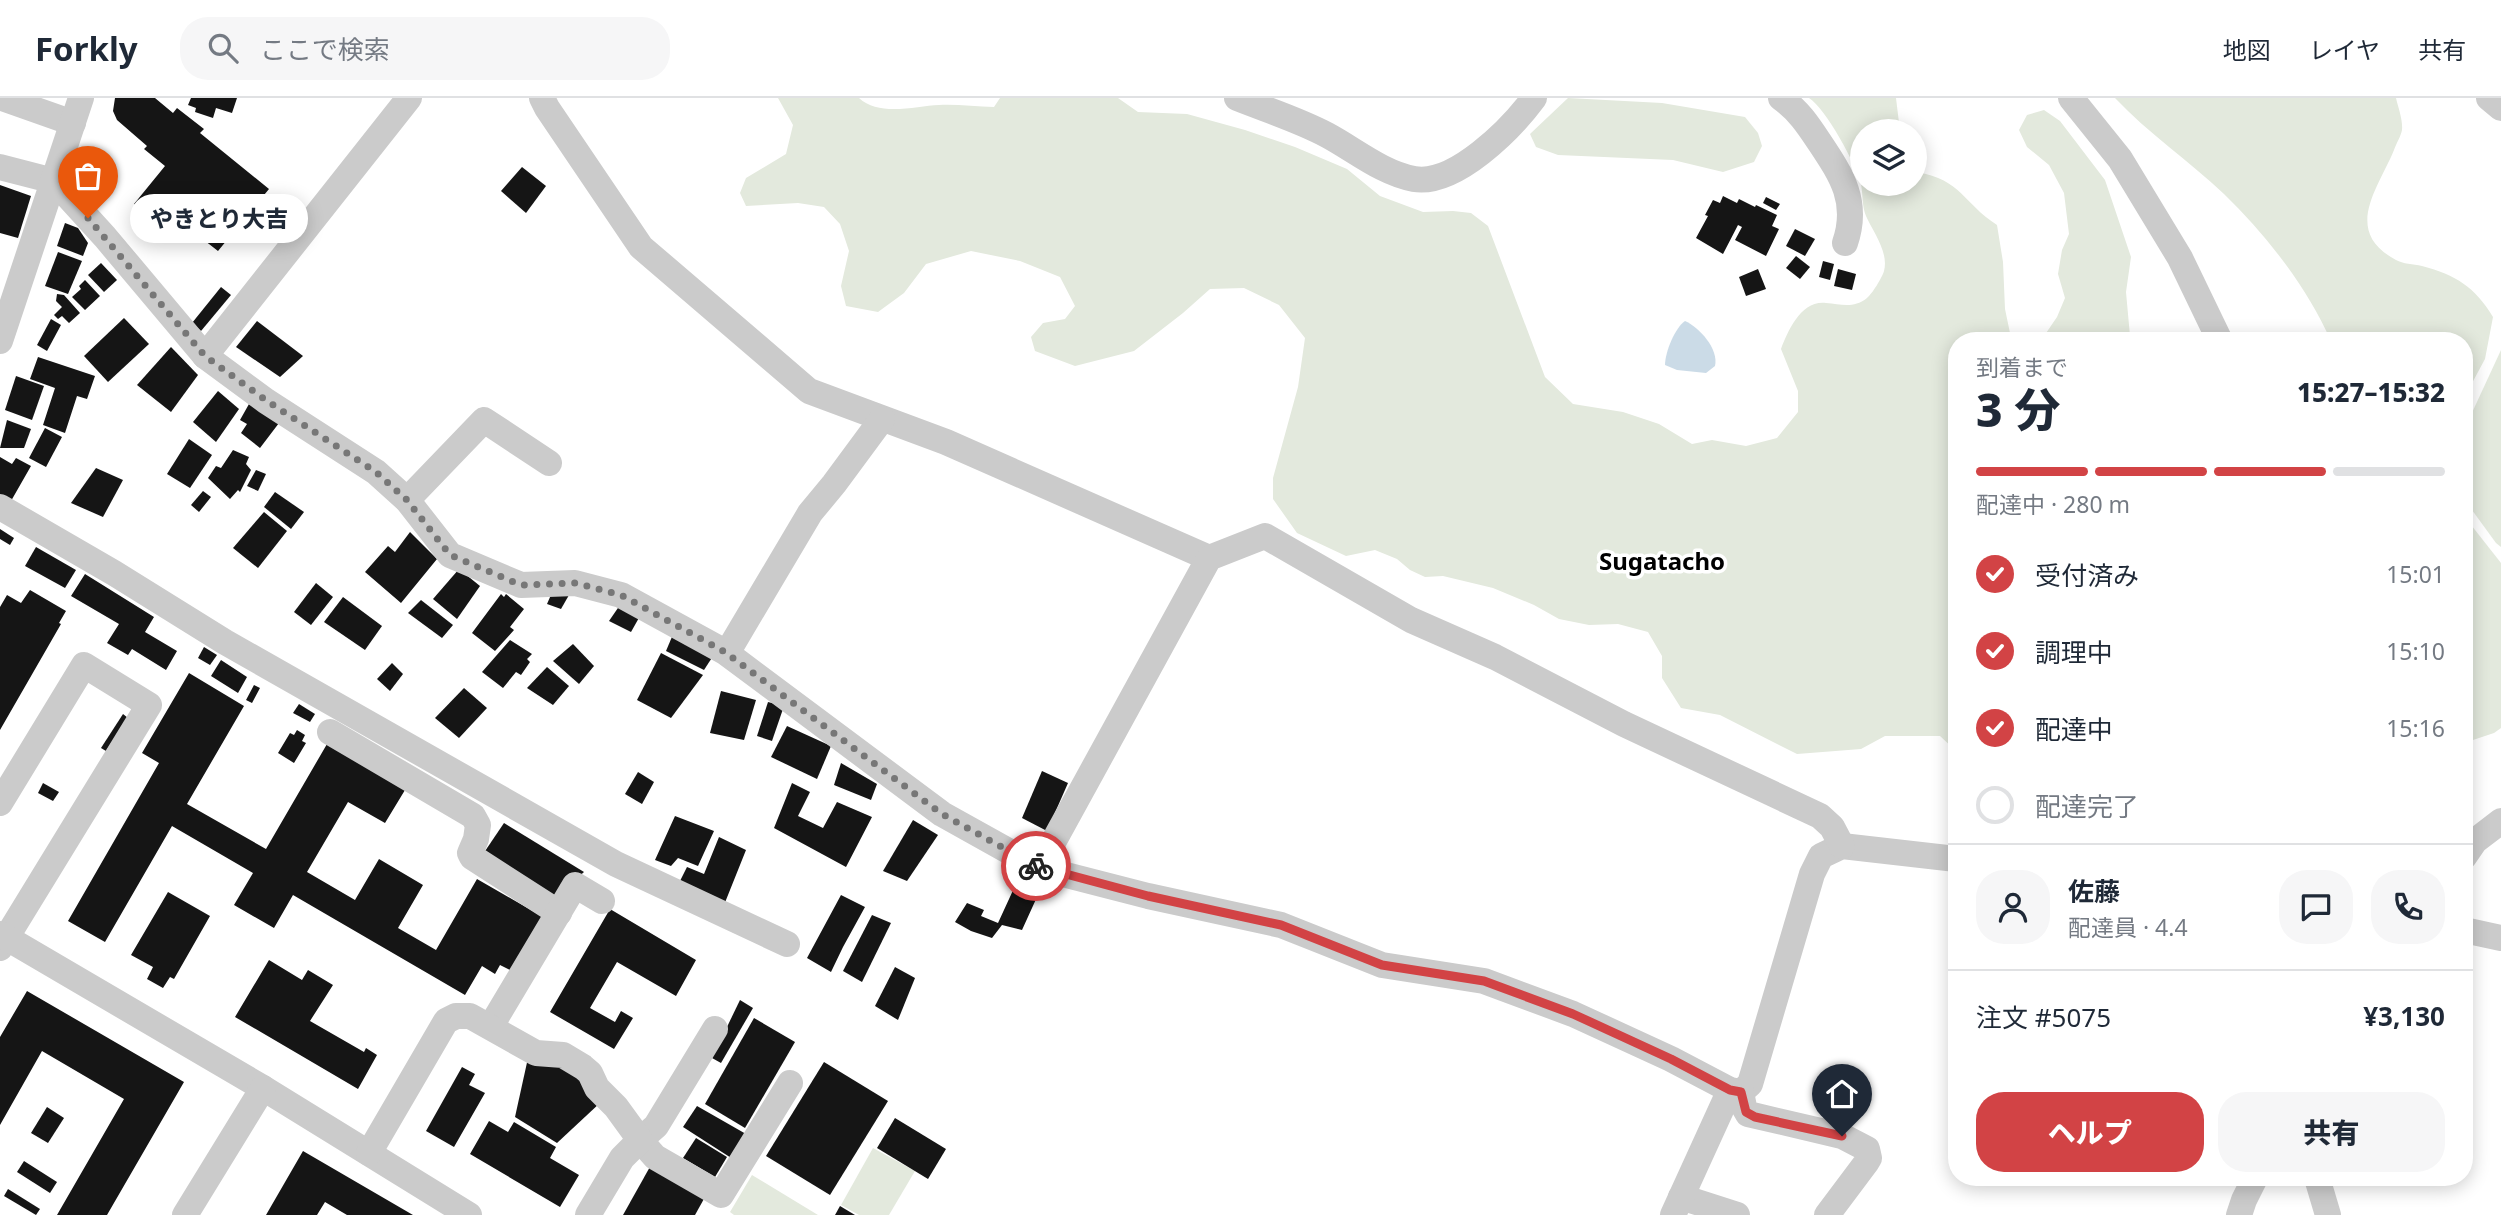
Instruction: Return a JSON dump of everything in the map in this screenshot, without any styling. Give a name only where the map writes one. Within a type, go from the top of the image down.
[{"type":"street","points":[[2,98],[73,123]]},
{"type":"street","points":[[0,341],[81,98]]},
{"type":"street","points":[[205,356],[409,98]]},
{"type":"street","points":[[542,98],[640,247],[809,391],[946,442],[1209,558]]},
{"type":"street","points":[[1237,98],[1327,135],[1382,167],[1413,178],[1433,180],[1455,170],[1482,150],[1510,126],[1534,98]]},
{"type":"street","points":[[1781,98],[1797,110],[1841,175],[1850,208],[1851,226],[1845,243]]},
{"type":"street","points":[[2071,98],[2120,159],[2180,258],[2216,332]]},
{"type":"street","points":[[2489,98],[2501,108]]},
{"type":"street","points":[[0,167],[54,181],[205,356],[267,401],[376,472],[407,500],[450,555],[521,585],[575,583],[621,595],[727,653],[942,814],[1040,868],[1148,896],[1281,925],[1382,965],[1484,981],[1573,1014],[1736,1091],[1748,1114],[1842,1136],[1867,1149],[1869,1158],[1827,1215]]},
{"type":"street","points":[[727,653],[810,513],[881,419]]},
{"type":"street","points":[[407,500],[484,420],[549,463]]},
{"type":"street","points":[[0,507],[237,648],[616,864],[787,944]]},
{"type":"street","points":[[1040,868],[1209,558],[1265,536],[1411,620],[1495,657],[1624,724],[1820,816],[1832,827],[1842,846]]},
{"type":"street","points":[[0,803],[84,665],[149,705],[2,940],[263,1088],[468,1215]]},
{"type":"street","points":[[330,732],[472,816],[478,825],[470,853],[472,857],[559,913]]},
{"type":"street","points":[[2473,844],[2501,821]]},
{"type":"street","points":[[1737,1215],[1677,1206],[1736,1091],[1750,1084],[1812,874],[1821,856],[1842,846],[1948,858]]},
{"type":"street","points":[[491,1026],[575,885],[601,901]]},
{"type":"street","points":[[2473,932],[2501,938]]},
{"type":"street","points":[[369,1153],[446,1021],[456,1017],[470,1016],[536,1053],[564,1055],[583,1066],[590,1073],[597,1088],[616,1107],[654,1157],[721,1195],[790,1083]]},
{"type":"street","points":[[588,1215],[622,1158],[656,1126],[715,1028]]},
{"type":"street","points":[[185,1215],[263,1088]]},
{"type":"street","points":[[2239,1215],[2251,1186]]},
{"type":"street","points":[[2319,1186],[2328,1215]]},
{"type":"shaded area","points":[[778,98],[859,98],[877,107],[898,109],[946,105],[994,107],[1000,98],[1118,98],[1138,112],[1187,114],[1245,130],[1347,169],[1380,196],[1423,212],[1471,213],[1488,226],[1545,377],[1573,404],[1623,412],[1659,424],[1692,444],[1712,440],[1746,446],[1777,438],[1798,412],[1798,391],[1781,349],[1797,318],[1809,306],[1817,303],[1857,304],[1867,298],[1879,282],[1884,271],[1884,257],[1865,212],[1862,196],[1927,196],[1927,175],[1944,181],[1997,225],[2010,332],[1948,332],[1948,744],[1940,736],[1885,736],[1861,749],[1797,754],[1720,715],[1681,708],[1662,678],[1662,656],[1648,632],[1618,624],[1589,625],[1559,619],[1493,588],[1443,576],[1425,577],[1410,570],[1397,559],[1375,550],[1346,556],[1297,533],[1273,499],[1273,478],[1298,387],[1305,338],[1279,305],[1244,288],[1210,289],[1134,351],[1075,366],[1035,351],[1031,337],[1043,323],[1065,319],[1075,306],[1060,277],[1020,261],[971,251],[926,264],[904,293],[878,312],[846,306],[841,286],[849,251],[840,224],[824,207],[798,203],[746,206],[740,193],[746,178],[786,154],[793,125]]},
{"type":"shaded area","points":[[1568,98],[1662,103],[1745,117],[1758,133],[1762,146],[1754,162],[1723,172],[1673,160],[1558,155],[1536,147],[1530,134]]},
{"type":"shaded area","points":[[1809,98],[1896,98],[1899,119],[1850,119],[1850,158],[1824,113]]},
{"type":"shaded area","points":[[2115,98],[2396,98],[2402,130],[2373,194],[2367,223],[2371,236],[2380,249],[2399,261],[2455,278],[2472,290],[2493,317],[2485,359],[2473,381],[2473,332],[2326,332],[2298,282],[2256,227],[2224,194]]},
{"type":"shaded area","points":[[2044,110],[2060,121],[2105,180],[2131,257],[2126,292],[2130,332],[2047,332],[2065,298],[2058,274],[2062,250],[2069,234],[2064,193],[2049,165],[2027,147],[2019,130],[2027,115]]},
{"type":"shaded area","points":[[2501,350],[2501,547],[2473,511],[2473,411]]},
{"type":"shaded area","points":[[2473,527],[2501,563],[2501,728],[2473,740]]},
{"type":"shaded area","points":[[873,1148],[915,1171],[889,1215],[859,1215],[841,1205]]},
{"type":"shaded area","points":[[752,1175],[818,1215],[734,1215],[730,1212]]},
{"type":"water","points":[[1685,321],[1702,333],[1714,353],[1715,366],[1706,373],[1677,370],[1665,365],[1671,341]]},
{"type":"building","points":[[115,98],[155,98],[173,113],[177,108],[204,129],[200,133],[269,189],[218,251],[171,218],[163,227],[134,204],[165,166],[144,149],[147,146],[117,120],[113,111]]},
{"type":"building","points":[[191,98],[237,98],[232,113],[216,108],[213,118],[195,112],[196,108],[188,105]]},
{"type":"building","points":[[522,167],[546,186],[526,213],[501,191]]},
{"type":"building","points":[[0,185],[31,196],[18,238],[0,233]]},
{"type":"building","points":[[1723,196],[1737,203],[1739,199],[1777,215],[1772,226],[1779,229],[1766,256],[1735,240],[1742,227],[1738,225],[1723,254],[1696,238],[1713,200],[1720,203]]},
{"type":"building","points":[[1766,197],[1780,204],[1776,210],[1763,203]]},
{"type":"building","points":[[65,223],[78,228],[88,243],[83,256],[57,246]]},
{"type":"building","points":[[1795,229],[1815,239],[1805,256],[1786,246]]},
{"type":"building","points":[[58,252],[82,261],[68,294],[45,286]]},
{"type":"building","points":[[1796,256],[1810,267],[1800,279],[1786,268]]},
{"type":"building","points":[[1823,261],[1834,264],[1830,280],[1819,277]]},
{"type":"building","points":[[101,263],[117,280],[104,292],[88,275]]},
{"type":"building","points":[[1758,269],[1766,289],[1746,296],[1739,277]]},
{"type":"building","points":[[1838,269],[1856,274],[1852,290],[1834,286]]},
{"type":"building","points":[[85,280],[100,296],[85,310],[72,297],[81,289],[79,286]]},
{"type":"building","points":[[221,287],[231,295],[201,331],[192,323]]},
{"type":"building","points":[[57,294],[64,295],[80,313],[69,323],[62,316],[58,319],[54,315],[62,307],[56,301]]},
{"type":"building","points":[[124,318],[149,344],[108,382],[84,356]]},
{"type":"building","points":[[51,319],[61,325],[47,351],[37,345]]},
{"type":"building","points":[[257,321],[303,356],[280,377],[236,347]]},
{"type":"building","points":[[171,347],[198,375],[171,412],[137,385]]},
{"type":"building","points":[[38,357],[95,376],[87,399],[77,396],[65,433],[43,425],[55,388],[30,379]]},
{"type":"building","points":[[16,376],[44,386],[32,420],[5,410]]},
{"type":"building","points":[[218,391],[239,409],[216,442],[193,422]]},
{"type":"building","points":[[249,404],[279,423],[260,448],[241,433],[247,424],[240,420]]},
{"type":"building","points":[[7,420],[31,429],[24,448],[0,448]]},
{"type":"building","points":[[45,428],[62,437],[46,467],[29,458]]},
{"type":"building","points":[[189,439],[212,455],[190,488],[167,474]]},
{"type":"building","points":[[233,450],[249,457],[246,464],[251,470],[240,492],[238,490],[230,499],[208,478],[216,466],[221,468]]},
{"type":"building","points":[[0,457],[12,464],[16,458],[31,466],[11,501],[0,495]]},
{"type":"building","points":[[96,468],[123,480],[103,517],[71,503]]},
{"type":"building","points":[[256,470],[266,474],[258,491],[247,486]]},
{"type":"building","points":[[203,491],[211,497],[199,512],[191,505]]},
{"type":"building","points":[[275,492],[304,512],[291,529],[264,507]]},
{"type":"building","points":[[264,512],[287,531],[258,568],[233,548]]},
{"type":"building","points":[[0,529],[14,538],[10,545],[0,539]]},
{"type":"building","points":[[410,532],[437,559],[401,603],[365,572],[388,546],[395,552]]},
{"type":"building","points":[[36,547],[76,570],[65,588],[25,566]]},
{"type":"building","points":[[459,569],[480,586],[457,619],[433,599]]},
{"type":"building","points":[[85,574],[154,617],[145,632],[177,651],[166,670],[132,649],[128,655],[107,643],[119,624],[71,596]]},
{"type":"building","points":[[316,583],[333,597],[311,625],[294,612]]},
{"type":"building","points":[[554,588],[569,595],[561,609],[547,604]]},
{"type":"building","points":[[30,590],[66,611],[0,730],[0,607],[7,595],[21,603]]},
{"type":"building","points":[[501,594],[504,597],[506,594],[524,609],[510,627],[514,630],[495,651],[472,633]]},
{"type":"building","points":[[343,597],[382,626],[365,650],[324,622]]},
{"type":"building","points":[[421,600],[453,625],[442,638],[408,613]]},
{"type":"building","points":[[620,605],[640,616],[631,632],[609,621]]},
{"type":"building","points":[[674,632],[715,653],[704,670],[666,651]]},
{"type":"building","points":[[510,640],[532,654],[527,659],[530,662],[521,675],[516,672],[503,688],[482,672]]},
{"type":"building","points":[[573,644],[594,666],[579,684],[553,661]]},
{"type":"building","points":[[204,647],[217,655],[210,665],[198,658]]},
{"type":"building","points":[[661,653],[703,675],[671,718],[637,700]]},
{"type":"building","points":[[221,660],[247,677],[238,693],[211,676]]},
{"type":"building","points":[[392,663],[403,674],[390,691],[377,679]]},
{"type":"building","points":[[547,667],[569,686],[553,705],[527,688]]},
{"type":"building","points":[[189,673],[244,706],[187,804],[266,849],[327,744],[405,790],[385,823],[348,802],[307,872],[355,900],[379,859],[423,885],[398,928],[436,950],[477,879],[543,917],[512,971],[500,965],[495,974],[482,966],[465,995],[293,895],[274,928],[234,905],[253,873],[172,826],[105,942],[68,921],[159,763],[142,753]]},
{"type":"building","points":[[254,685],[260,688],[252,703],[246,700]]},
{"type":"building","points":[[464,688],[487,708],[459,738],[435,718]]},
{"type":"building","points":[[721,691],[756,700],[744,740],[710,733]]},
{"type":"building","points":[[768,702],[784,706],[772,741],[757,736]]},
{"type":"building","points":[[299,704],[315,714],[310,722],[293,713]]},
{"type":"building","points":[[123,714],[128,718],[106,751],[101,748]]},
{"type":"building","points":[[787,726],[831,746],[817,779],[771,757]]},
{"type":"building","points":[[297,730],[305,735],[302,741],[306,743],[294,763],[278,753],[290,733],[294,735]]},
{"type":"building","points":[[841,763],[877,784],[871,800],[834,785]]},
{"type":"building","points":[[1042,771],[1068,783],[1047,831],[1022,818]]},
{"type":"building","points":[[638,772],[654,782],[642,804],[625,794]]},
{"type":"building","points":[[43,783],[59,792],[53,801],[38,793]]},
{"type":"building","points":[[792,783],[810,792],[798,816],[823,828],[837,802],[872,817],[846,867],[774,828]]},
{"type":"building","points":[[675,816],[714,831],[698,866],[678,858],[671,866],[655,860]]},
{"type":"building","points":[[913,820],[938,835],[907,881],[883,871]]},
{"type":"building","points":[[504,823],[584,872],[556,897],[481,857]]},
{"type":"building","points":[[719,837],[746,850],[722,910],[676,889],[687,867],[704,874]]},
{"type":"building","points":[[1015,886],[1037,897],[1022,930],[1002,925],[992,938],[955,922],[967,903],[984,910],[981,916],[998,923]]},
{"type":"building","points":[[168,892],[210,916],[174,979],[170,977],[163,988],[147,979],[153,967],[131,955]]},
{"type":"building","points":[[841,895],[865,907],[831,972],[807,958]]},
{"type":"building","points":[[610,909],[696,960],[676,996],[617,962],[590,1008],[615,1022],[621,1011],[633,1018],[614,1049],[550,1012]]},
{"type":"building","points":[[872,915],[891,923],[862,982],[843,971]]},
{"type":"building","points":[[269,960],[302,980],[308,970],[333,985],[310,1021],[364,1052],[366,1048],[377,1055],[358,1089],[235,1017]]},
{"type":"building","points":[[895,967],[915,978],[898,1020],[875,1006]]},
{"type":"building","points":[[27,991],[184,1082],[107,1215],[57,1215],[124,1099],[42,1051],[0,1125],[0,1037]]},
{"type":"building","points":[[740,1000],[753,1008],[721,1063],[712,1058]]},
{"type":"building","points":[[754,1018],[795,1042],[745,1128],[705,1104]]},
{"type":"building","points":[[528,1058],[562,1062],[601,1102],[557,1143],[515,1117]]},
{"type":"building","points":[[824,1062],[888,1101],[830,1195],[766,1156]]},
{"type":"building","points":[[462,1067],[475,1074],[469,1085],[485,1093],[454,1147],[426,1131]]},
{"type":"building","points":[[697,1106],[753,1138],[739,1163],[683,1127]]},
{"type":"building","points":[[47,1107],[64,1118],[48,1143],[31,1133]]},
{"type":"building","points":[[895,1118],[946,1149],[928,1179],[877,1148]]},
{"type":"building","points":[[489,1121],[508,1132],[514,1122],[556,1147],[550,1158],[579,1175],[560,1207],[470,1154]]},
{"type":"building","points":[[696,1138],[727,1157],[715,1177],[683,1158]]},
{"type":"building","points":[[303,1151],[413,1215],[347,1215],[325,1202],[317,1215],[266,1215]]},
{"type":"building","points":[[24,1161],[57,1182],[50,1193],[17,1172]]},
{"type":"building","points":[[651,1165],[705,1197],[695,1215],[623,1215]]},
{"type":"building","points":[[8,1189],[40,1209],[36,1215],[4,1196]]},
{"type":"building","points":[[840,1206],[855,1215],[835,1215]]},
{"type":"way so far","points":[[88,218],[205,356],[267,401],[376,472],[407,500],[450,555],[521,585],[575,583],[621,595],[725,652],[942,814],[1036,866]]},
{"type":"place","name":"やきとり大吉","points":[[88,218]]},
{"type":"district","name":"Sugatacho","points":[[1662,562]]},
{"type":"route","points":[[1036,866],[1148,896],[1281,925],[1382,965],[1484,981],[1573,1014],[1671,1059],[1730,1090],[1741,1092],[1748,1114],[1842,1136]]}]
